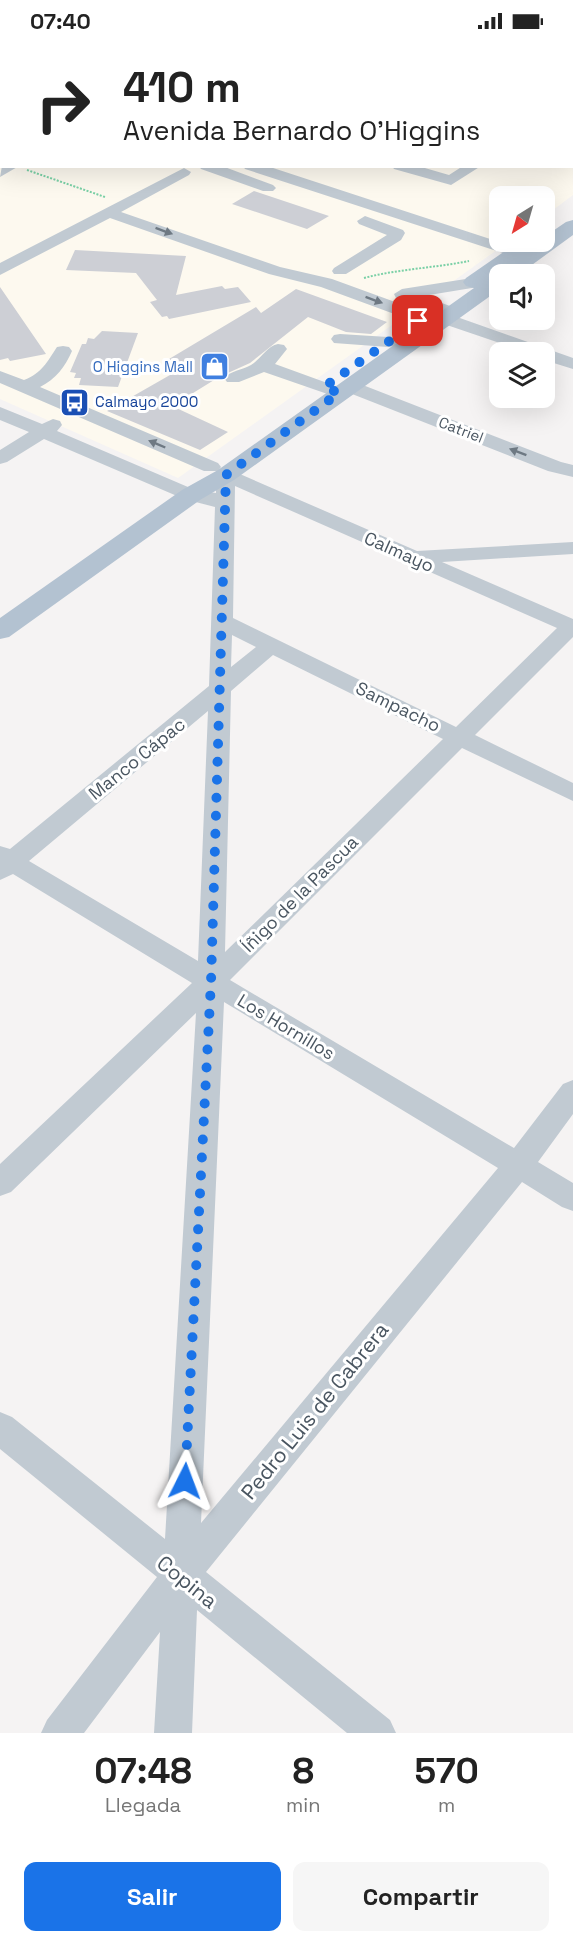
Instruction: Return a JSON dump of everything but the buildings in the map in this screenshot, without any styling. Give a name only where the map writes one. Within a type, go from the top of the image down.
[{"type":"main road","points":[[555,223],[573,211]]},
{"type":"main road","points":[[519,264],[573,226]]},
{"type":"main road","points":[[0,631],[191,495],[218,471],[337,389],[439,314],[472,283],[515,252]]},
{"type":"main road","points":[[337,389],[388,342],[489,285]]},
{"type":"street","points":[[212,168],[301,199]]},
{"type":"street","points":[[257,168],[489,237]]},
{"type":"street","points":[[406,168],[451,180],[471,168]]},
{"type":"street","points":[[0,270],[184,172]]},
{"type":"street","points":[[108,212],[275,271],[439,314],[514,342]]},
{"type":"street","points":[[326,283],[328,276],[341,272],[395,237],[397,232],[346,214]]},
{"type":"street","points":[[341,272],[404,295],[439,314]]},
{"type":"street","points":[[404,295],[472,283]]},
{"type":"street","points":[[340,339],[388,342]]},
{"type":"street","points":[[233,378],[264,366],[278,349]]},
{"type":"street","points":[[555,357],[573,364]]},
{"type":"street","points":[[0,458],[43,431],[69,406],[61,376],[60,359],[42,379],[22,386]]},
{"type":"street","name":"Catriel","points":[[264,366],[337,389],[555,467],[573,471]]},
{"type":"street","name":"Calmayo","points":[[0,376],[572,627]]},
{"type":"street","points":[[0,413],[191,495],[211,498],[226,504]]},
{"type":"street","points":[[173,1733],[211,982],[226,504],[218,471]]},
{"type":"street","points":[[412,558],[573,548]]},
{"type":"street","name":"Sampacho","points":[[223,622],[573,793]]},
{"type":"street","name":"Íñigo de la Pascua","points":[[0,1183],[211,982],[458,736],[572,627]]},
{"type":"street","name":"Manco Cápac","points":[[4,863],[220,690],[272,645]]},
{"type":"street","name":"Los Hornillos","points":[[4,863],[211,982],[573,1198]]},
{"type":"street","name":"Pedro Luis de Cabrera","points":[[60,1733],[180,1576],[518,1165],[573,1092]]},
{"type":"street","name":"Copina","points":[[0,1428],[376,1733]]},
{"type":"path","points":[[362,279],[387,272],[438,267],[477,259]]},
{"type":"shaded area","points":[[0,168],[573,168],[573,195],[555,208],[555,186],[489,186],[489,252],[494,252],[178,478],[0,399]]},
{"type":"place","name":"O Higgins Mall","points":[[214,367]]},
{"type":"place","name":"Calmayo 2000","points":[[74,402]]},
{"type":"route","points":[[185,1481],[211,982],[226,475],[339,393],[324,387],[418,321]]}]
